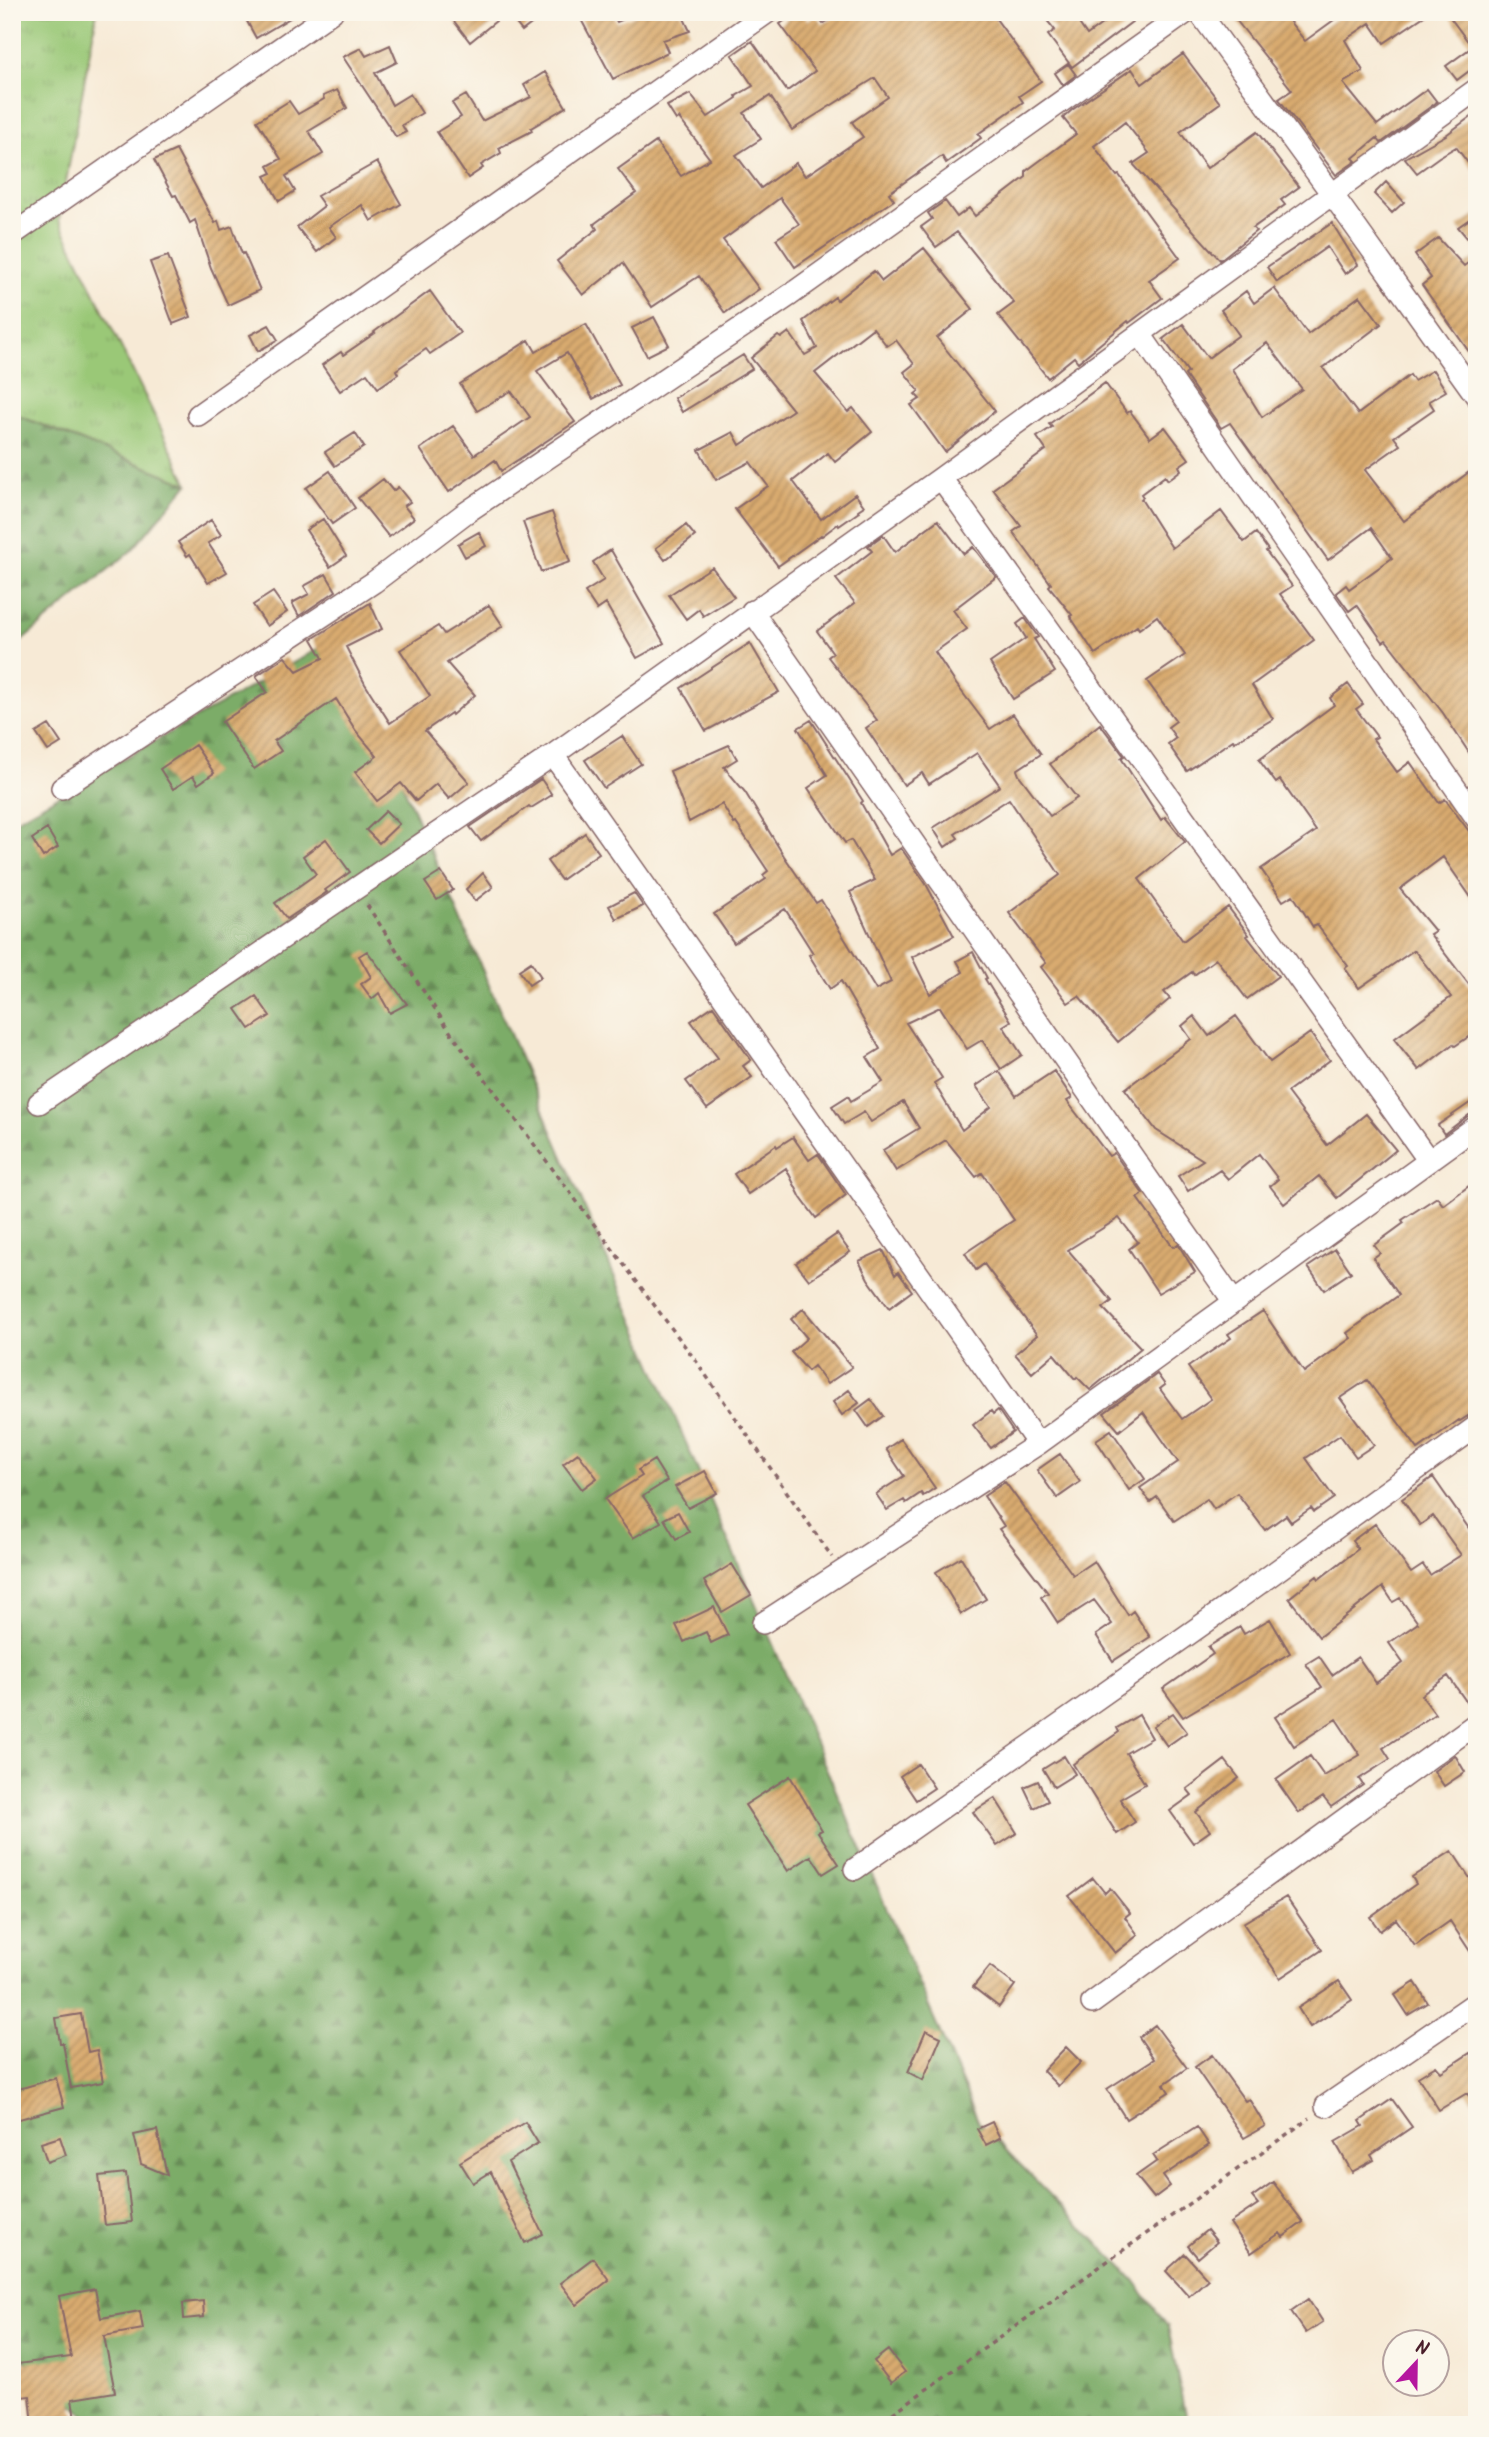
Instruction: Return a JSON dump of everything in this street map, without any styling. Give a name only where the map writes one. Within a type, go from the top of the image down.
[{"type":"street","points":[[12,235],[332,12]]},
{"type":"street","points":[[198,415],[768,12]]},
{"type":"street","points":[[62,788],[374,582],[464,514],[790,295],[1187,12]]},
{"type":"street","points":[[1199,12],[1474,389]]},
{"type":"street","points":[[38,1104],[553,755],[941,478],[1477,89]]},
{"type":"street","points":[[1140,334],[1477,820]]},
{"type":"street","points":[[941,478],[1429,1161]]},
{"type":"street","points":[[752,611],[1234,1302]]},
{"type":"street","points":[[553,755],[1038,1444]]},
{"type":"street","points":[[763,1623],[1038,1444],[1477,1126]]},
{"type":"street","points":[[855,1869],[1477,1426]]},
{"type":"street","points":[[1092,2003],[1477,1723]]},
{"type":"street","points":[[1326,2106],[1477,2002]]},
{"type":"path","points":[[356,888],[451,1033],[696,1361],[842,1571]]},
{"type":"path","points":[[876,2425],[1326,2106]]},
{"type":"green space","points":[[12,12],[97,12],[59,220],[188,484],[12,413]]},
{"type":"green space","points":[[12,413],[188,484],[132,550],[12,649]]},
{"type":"green space","points":[[339,637],[979,2123],[1134,2280],[1168,2327],[1187,2425],[96,2425],[12,2349],[12,822]]},
{"type":"building","points":[[242,12],[300,12],[256,38]]},
{"type":"building","points":[[447,12],[507,12],[470,42]]},
{"type":"building","points":[[507,12],[547,12],[522,31]]},
{"type":"building","points":[[577,12],[612,12],[617,22],[641,12],[681,12],[690,31],[663,40],[668,52],[613,79]]},
{"type":"building","points":[[797,12],[801,12],[808,21],[816,15],[823,24],[841,12],[991,12],[1041,81],[1019,96],[1023,102],[978,134],[981,138],[946,163],[942,156],[889,193],[894,200],[795,267],[776,239],[799,224],[780,198],[723,240],[759,289],[725,313],[699,276],[652,307],[623,263],[583,295],[557,261],[597,229],[594,224],[636,193],[618,169],[656,142],[681,176],[710,159],[667,106],[690,94],[708,117],[753,86],[732,55],[752,41],[787,91],[815,71],[780,24]],"holes":[[[875,78],[888,97],[852,122],[863,137],[805,176],[796,163],[761,188],[736,155],[761,139],[744,113],[770,96],[792,130]]]},
{"type":"building","points":[[1040,12],[1071,12],[1087,35],[1118,12],[1145,12],[1072,67],[1048,35],[1055,30]]},
{"type":"building","points":[[1246,12],[1282,12],[1305,41],[1345,12],[1430,12],[1384,43],[1370,23],[1345,40],[1363,71],[1343,83],[1377,125],[1427,89],[1437,102],[1381,143],[1377,138],[1353,158],[1356,161],[1336,175],[1279,99],[1292,90],[1236,20]]},
{"type":"building","points":[[1446,12],[1477,12],[1477,65],[1457,80],[1446,66],[1472,47]]},
{"type":"building","points":[[390,45],[397,62],[375,73],[392,105],[410,94],[422,113],[402,125],[406,132],[396,137],[343,57],[361,48],[366,56]]},
{"type":"building","points":[[1183,54],[1220,103],[1180,132],[1207,168],[1257,132],[1299,187],[1281,200],[1285,205],[1253,228],[1256,231],[1220,260],[1133,164],[1149,153],[1125,122],[1094,146],[1117,176],[1119,175],[1180,258],[1149,280],[1162,298],[1129,323],[1128,321],[1078,362],[1074,357],[1048,378],[998,315],[1014,303],[957,232],[936,247],[921,227],[932,219],[928,213],[945,201],[957,217],[969,208],[975,216],[1026,177],[1026,171],[1076,134],[1063,118],[1072,110],[1132,69],[1142,84]]},
{"type":"building","points":[[1068,64],[1076,75],[1063,85],[1055,73]]},
{"type":"building","points":[[545,72],[566,107],[531,128],[532,131],[499,148],[501,153],[481,165],[483,168],[468,178],[437,132],[461,117],[452,103],[466,95],[482,121],[531,97],[524,85]]},
{"type":"building","points":[[337,90],[347,108],[309,131],[323,154],[286,176],[295,191],[279,201],[265,176],[272,173],[268,166],[281,159],[257,121],[289,101],[298,114],[324,99],[323,96]]},
{"type":"building","points":[[1477,112],[1477,175],[1456,147],[1417,173],[1405,158],[1446,135]]},
{"type":"building","points":[[176,150],[215,223],[218,221],[221,230],[232,226],[260,290],[228,305],[211,268],[195,220],[190,223],[154,160]]},
{"type":"building","points":[[377,162],[401,204],[371,221],[362,205],[329,227],[336,237],[317,252],[297,227],[324,206],[317,196]]},
{"type":"building","points":[[1386,182],[1404,202],[1392,213],[1374,194]]},
{"type":"building","points":[[1477,214],[1477,250],[1458,227]]},
{"type":"building","points":[[1332,223],[1358,265],[1345,274],[1327,247],[1277,282],[1267,267]]},
{"type":"building","points":[[1438,238],[1464,266],[1477,256],[1477,363],[1422,285],[1431,278],[1415,255]]},
{"type":"building","points":[[924,248],[973,309],[937,338],[995,411],[945,452],[911,405],[920,399],[915,394],[919,391],[904,372],[914,364],[896,340],[887,346],[873,328],[815,373],[848,412],[853,408],[872,432],[835,462],[828,453],[793,481],[821,519],[855,494],[864,506],[778,566],[735,509],[768,486],[750,462],[716,480],[699,450],[733,432],[740,445],[793,410],[751,358],[778,336],[781,338],[789,332],[805,355],[817,348],[803,321],[835,297],[837,300],[874,271],[882,281]]},
{"type":"building","points":[[168,256],[191,317],[173,324],[150,262]]},
{"type":"building","points":[[1274,288],[1308,334],[1360,296],[1381,324],[1323,368],[1358,414],[1410,375],[1414,381],[1433,370],[1446,391],[1429,401],[1434,409],[1394,437],[1400,445],[1365,470],[1404,521],[1477,466],[1477,765],[1443,713],[1386,640],[1383,642],[1357,605],[1349,611],[1336,593],[1346,585],[1349,589],[1392,558],[1371,528],[1328,560],[1230,423],[1221,428],[1185,375],[1188,372],[1163,339],[1183,324],[1208,358],[1239,335],[1221,310],[1246,291],[1254,303]],"holes":[[[1267,343],[1302,389],[1262,417],[1232,369]]]},
{"type":"building","points":[[430,291],[460,333],[430,354],[426,349],[396,370],[398,374],[378,388],[367,373],[340,391],[322,365],[341,352],[343,355]]},
{"type":"building","points":[[654,317],[669,345],[647,356],[632,328]]},
{"type":"building","points":[[586,324],[620,385],[593,399],[567,353],[537,371],[575,422],[501,471],[495,460],[449,492],[420,449],[453,426],[474,455],[530,417],[511,391],[477,411],[460,384],[529,340],[536,352]]},
{"type":"building","points":[[269,325],[278,340],[258,351],[250,335]]},
{"type":"building","points":[[743,355],[752,369],[682,412],[674,398]]},
{"type":"building","points":[[1105,383],[1150,438],[1165,427],[1189,459],[1179,466],[1181,470],[1168,480],[1165,476],[1141,494],[1141,499],[1172,548],[1221,511],[1244,542],[1256,533],[1292,586],[1280,594],[1314,640],[1252,685],[1273,719],[1234,742],[1233,740],[1187,771],[1168,744],[1176,738],[1168,727],[1176,721],[1147,681],[1185,655],[1157,616],[1095,654],[1070,616],[1072,615],[1013,532],[1021,526],[993,489],[1046,450],[1037,437],[1052,427],[1049,424]]},
{"type":"building","points":[[355,433],[364,447],[335,466],[325,452]]},
{"type":"building","points":[[330,471],[355,508],[332,524],[306,488]]},
{"type":"building","points":[[383,479],[393,491],[398,487],[410,502],[404,506],[414,518],[389,537],[358,498]]},
{"type":"building","points":[[552,512],[570,562],[541,572],[523,522]]},
{"type":"building","points":[[323,519],[346,556],[330,567],[306,530]]},
{"type":"building","points":[[211,520],[221,535],[208,543],[227,572],[208,583],[190,554],[187,556],[178,542]]},
{"type":"building","points":[[938,520],[964,554],[973,547],[996,577],[953,610],[967,629],[935,652],[990,729],[1013,714],[1041,754],[1017,770],[1050,816],[1077,798],[1050,764],[1100,724],[1124,756],[1121,758],[1161,820],[1165,817],[1185,842],[1139,879],[1183,941],[1228,907],[1278,976],[1247,999],[1216,959],[1164,992],[1170,999],[1118,1042],[1079,996],[1068,1003],[1041,967],[1046,963],[1009,913],[1060,875],[1009,799],[955,834],[958,838],[945,847],[933,828],[1000,786],[977,753],[929,784],[922,773],[904,785],[866,728],[877,720],[828,657],[833,653],[817,631],[855,603],[836,579],[872,551],[868,546],[883,535],[895,552]]},
{"type":"building","points":[[686,525],[695,536],[665,560],[656,548]]},
{"type":"building","points":[[479,532],[486,546],[465,557],[458,544]]},
{"type":"building","points":[[611,550],[664,643],[637,658],[606,604],[597,610],[585,592],[604,580],[593,562]]},
{"type":"building","points":[[712,567],[734,597],[703,616],[699,609],[686,619],[669,595]]},
{"type":"building","points":[[326,574],[336,591],[299,616],[292,603],[309,594],[304,586]]},
{"type":"building","points":[[273,592],[287,612],[267,626],[253,605]]},
{"type":"building","points":[[370,603],[382,629],[346,647],[390,723],[430,696],[400,650],[438,626],[444,634],[489,605],[503,626],[447,663],[475,695],[452,715],[451,713],[425,731],[469,782],[449,799],[436,784],[416,801],[401,783],[377,801],[355,772],[377,756],[356,731],[336,699],[274,741],[281,751],[254,769],[222,722],[267,692],[256,676],[285,657],[297,671],[323,658],[312,639]]},
{"type":"building","points":[[1025,618],[1038,637],[1034,639],[1055,672],[1013,699],[990,663],[1026,638],[1017,624]]},
{"type":"building","points":[[750,643],[779,692],[706,731],[681,688]]},
{"type":"building","points":[[1348,684],[1363,704],[1356,709],[1377,737],[1373,739],[1397,772],[1410,762],[1439,803],[1445,799],[1477,842],[1477,906],[1443,857],[1400,889],[1435,931],[1430,934],[1470,986],[1477,982],[1477,1031],[1455,1046],[1453,1044],[1419,1070],[1394,1039],[1451,997],[1414,950],[1359,988],[1345,968],[1348,966],[1317,925],[1313,927],[1293,895],[1283,901],[1261,869],[1316,831],[1280,780],[1276,783],[1259,760],[1334,705],[1330,698]]},
{"type":"building","points":[[811,720],[863,801],[861,803],[890,855],[901,848],[926,884],[954,936],[912,957],[930,994],[963,972],[957,961],[973,952],[987,978],[985,979],[1011,1021],[1003,1026],[1022,1055],[1001,1069],[982,1040],[967,1049],[940,1007],[906,1023],[942,1078],[934,1083],[962,1130],[991,1107],[976,1086],[999,1071],[1016,1096],[1054,1071],[1072,1098],[1067,1101],[1109,1156],[1114,1153],[1143,1194],[1137,1198],[1173,1247],[1178,1244],[1195,1272],[1158,1293],[1129,1249],[1138,1242],[1119,1218],[1068,1250],[1112,1301],[1103,1308],[1141,1348],[1090,1390],[1077,1377],[1075,1379],[1054,1354],[1032,1373],[1015,1354],[1037,1335],[984,1264],[976,1270],[965,1253],[1014,1220],[982,1173],[976,1177],[946,1140],[896,1171],[883,1150],[919,1128],[903,1102],[871,1122],[864,1112],[844,1124],[832,1106],[848,1096],[851,1101],[883,1082],[867,1057],[880,1049],[841,981],[830,989],[809,955],[813,953],[785,909],[734,943],[714,914],[766,879],[763,875],[768,871],[722,804],[689,822],[670,771],[729,745],[737,759],[724,767],[745,792],[816,903],[821,900],[876,990],[891,982],[850,892],[875,880],[851,840],[845,843],[808,788],[827,775],[798,728]]},
{"type":"building","points":[[49,725],[61,743],[48,751],[36,733]]},
{"type":"building","points":[[622,736],[641,764],[604,788],[585,760]]},
{"type":"building","points":[[195,745],[214,773],[198,784],[193,776],[173,789],[160,769]]},
{"type":"building","points":[[541,779],[552,795],[531,808],[529,806],[481,841],[470,827]]},
{"type":"building","points":[[386,811],[399,824],[379,843],[366,830]]},
{"type":"building","points":[[47,829],[58,847],[43,857],[32,839]]},
{"type":"building","points":[[585,833],[599,853],[561,880],[547,861]]},
{"type":"building","points":[[326,839],[350,872],[325,890],[327,892],[287,919],[275,903],[316,874],[303,856]]},
{"type":"building","points":[[441,872],[453,890],[437,900],[425,882]]},
{"type":"building","points":[[483,873],[493,887],[475,901],[466,889]]},
{"type":"building","points":[[634,893],[643,906],[616,919],[609,906]]},
{"type":"building","points":[[367,951],[407,1004],[390,1013],[379,993],[372,999],[361,984],[371,977],[359,956]]},
{"type":"building","points":[[531,962],[541,977],[529,985],[519,970]]},
{"type":"building","points":[[256,996],[270,1016],[250,1029],[236,1009]]},
{"type":"building","points":[[713,1006],[751,1060],[743,1066],[752,1077],[707,1109],[686,1081],[718,1058],[691,1021]]},
{"type":"building","points":[[1194,1016],[1209,1036],[1236,1016],[1270,1062],[1310,1033],[1330,1060],[1287,1092],[1327,1145],[1366,1114],[1396,1150],[1337,1198],[1319,1176],[1284,1204],[1270,1186],[1278,1179],[1259,1154],[1228,1179],[1220,1170],[1188,1191],[1178,1176],[1203,1160],[1156,1130],[1125,1089],[1191,1039],[1182,1026]]},
{"type":"building","points":[[1477,1098],[1477,1113],[1469,1115],[1444,1134],[1438,1125]]},
{"type":"building","points":[[793,1137],[809,1160],[818,1154],[846,1195],[816,1218],[801,1198],[786,1168],[748,1194],[734,1174],[776,1145],[777,1147]]},
{"type":"building","points":[[1477,1180],[1477,1410],[1418,1449],[1367,1380],[1340,1398],[1374,1445],[1356,1457],[1340,1435],[1306,1458],[1334,1498],[1314,1512],[1311,1508],[1291,1522],[1286,1515],[1265,1530],[1237,1493],[1214,1509],[1207,1499],[1174,1521],[1157,1497],[1150,1502],[1140,1488],[1178,1462],[1143,1412],[1119,1431],[1104,1413],[1157,1374],[1165,1385],[1160,1389],[1182,1419],[1211,1399],[1188,1367],[1231,1338],[1228,1334],[1263,1311],[1304,1372],[1351,1338],[1347,1333],[1399,1295],[1373,1258],[1380,1253],[1374,1245],[1404,1223],[1402,1220],[1437,1197],[1443,1205]]},
{"type":"building","points":[[837,1234],[850,1252],[809,1280],[796,1263]]},
{"type":"building","points":[[1335,1249],[1351,1272],[1324,1290],[1308,1267]]},
{"type":"building","points":[[883,1250],[895,1275],[898,1272],[912,1291],[889,1308],[859,1261]]},
{"type":"building","points":[[803,1309],[852,1367],[827,1384],[814,1366],[808,1371],[791,1352],[807,1338],[791,1319]]},
{"type":"building","points":[[849,1390],[859,1403],[842,1415],[833,1402]]},
{"type":"building","points":[[871,1399],[883,1416],[868,1427],[856,1410]]},
{"type":"building","points":[[998,1410],[1013,1432],[991,1448],[973,1425],[991,1411],[993,1414]]},
{"type":"building","points":[[1111,1430],[1145,1479],[1129,1490],[1096,1440]]},
{"type":"building","points":[[901,1439],[935,1488],[923,1496],[921,1493],[906,1503],[904,1500],[887,1510],[876,1494],[904,1476],[886,1449]]},
{"type":"building","points":[[578,1453],[597,1478],[582,1489],[563,1464]]},
{"type":"building","points":[[1060,1454],[1080,1482],[1057,1498],[1037,1470]]},
{"type":"building","points":[[654,1460],[667,1481],[643,1496],[661,1522],[633,1538],[605,1499],[642,1476],[638,1470]]},
{"type":"building","points":[[705,1471],[717,1493],[688,1508],[675,1487]]},
{"type":"building","points":[[1433,1477],[1477,1540],[1477,1710],[1473,1711],[1448,1676],[1421,1695],[1435,1714],[1383,1748],[1390,1759],[1359,1779],[1363,1785],[1331,1807],[1323,1797],[1299,1813],[1276,1780],[1310,1756],[1324,1776],[1360,1755],[1336,1719],[1294,1746],[1275,1717],[1322,1687],[1306,1664],[1319,1656],[1332,1675],[1358,1657],[1376,1683],[1403,1663],[1389,1643],[1418,1623],[1400,1598],[1393,1602],[1383,1587],[1319,1637],[1289,1598],[1358,1549],[1352,1541],[1375,1524],[1411,1573],[1423,1565],[1430,1575],[1461,1555],[1433,1516],[1420,1525],[1402,1499]]},
{"type":"building","points":[[1005,1482],[1073,1575],[1094,1561],[1128,1615],[1133,1611],[1150,1637],[1113,1661],[1096,1635],[1112,1624],[1094,1600],[1058,1623],[1041,1597],[1048,1593],[999,1529],[1004,1526],[984,1496]]},
{"type":"building","points":[[678,1512],[689,1532],[676,1539],[664,1519]]},
{"type":"building","points":[[961,1557],[986,1599],[961,1614],[936,1572]]},
{"type":"building","points":[[732,1564],[751,1595],[722,1612],[704,1581]]},
{"type":"building","points":[[714,1607],[728,1635],[711,1643],[706,1632],[684,1642],[676,1625]]},
{"type":"building","points":[[1270,1619],[1290,1653],[1183,1717],[1163,1689],[1213,1654],[1208,1647],[1240,1627],[1244,1634]]},
{"type":"building","points":[[1173,1713],[1187,1732],[1167,1746],[1153,1726]]},
{"type":"building","points":[[1139,1715],[1152,1738],[1126,1753],[1145,1784],[1120,1799],[1135,1822],[1117,1834],[1073,1764],[1119,1732],[1117,1728]]},
{"type":"building","points":[[1455,1755],[1465,1772],[1444,1786],[1434,1771]]},
{"type":"building","points":[[1064,1756],[1075,1774],[1054,1787],[1043,1769]]},
{"type":"building","points":[[1225,1760],[1239,1778],[1196,1812],[1210,1831],[1193,1843],[1170,1811],[1192,1795],[1187,1789]]},
{"type":"building","points":[[918,1764],[934,1788],[916,1800],[900,1776]]},
{"type":"building","points":[[790,1776],[822,1830],[818,1832],[839,1864],[823,1874],[811,1856],[788,1871],[745,1805]]},
{"type":"building","points":[[1038,1781],[1048,1801],[1034,1808],[1024,1787]]},
{"type":"building","points":[[995,1798],[1017,1833],[997,1846],[973,1812]]},
{"type":"building","points":[[1452,1851],[1477,1889],[1477,1962],[1450,1921],[1415,1946],[1396,1919],[1380,1931],[1370,1917],[1416,1884],[1412,1877]]},
{"type":"building","points":[[1093,1878],[1105,1893],[1110,1888],[1130,1913],[1125,1917],[1138,1935],[1115,1953],[1069,1896]]},
{"type":"building","points":[[1286,1897],[1322,1950],[1280,1978],[1243,1923]]},
{"type":"building","points":[[990,1966],[1015,1985],[999,2007],[973,1987]]},
{"type":"building","points":[[1339,1981],[1352,2000],[1310,2027],[1298,2008]]},
{"type":"building","points":[[1415,1982],[1428,2003],[1408,2015],[1395,1995]]},
{"type":"building","points":[[81,2014],[88,2052],[97,2050],[103,2082],[71,2088],[56,2018]]},
{"type":"building","points":[[1155,2025],[1187,2068],[1164,2084],[1169,2092],[1126,2119],[1107,2089],[1154,2059],[1139,2037]]},
{"type":"building","points":[[926,2030],[941,2037],[923,2080],[908,2072]]},
{"type":"building","points":[[1066,2047],[1081,2062],[1058,2086],[1043,2071]]},
{"type":"building","points":[[1470,2053],[1477,2064],[1477,2108],[1467,2093],[1439,2110],[1418,2077],[1436,2066],[1441,2072]]},
{"type":"building","points":[[1212,2055],[1245,2101],[1249,2099],[1265,2126],[1244,2138],[1195,2067]]},
{"type":"building","points":[[56,2078],[64,2107],[12,2121],[12,2091]]},
{"type":"building","points":[[1392,2099],[1412,2127],[1371,2155],[1374,2160],[1352,2172],[1335,2142],[1363,2126],[1360,2121]]},
{"type":"building","points":[[525,2122],[538,2143],[508,2162],[543,2234],[525,2243],[491,2172],[473,2183],[460,2162]]},
{"type":"building","points":[[992,2122],[1000,2138],[986,2145],[977,2129]]},
{"type":"building","points":[[1197,2127],[1209,2145],[1163,2176],[1170,2186],[1154,2198],[1136,2176],[1157,2161],[1153,2155]]},
{"type":"building","points":[[157,2130],[167,2175],[141,2164],[134,2135]]},
{"type":"building","points":[[60,2137],[66,2155],[47,2162],[41,2143]]},
{"type":"building","points":[[126,2173],[132,2222],[105,2225],[99,2176]]},
{"type":"building","points":[[1273,2182],[1303,2222],[1283,2237],[1280,2233],[1251,2253],[1230,2223],[1258,2204],[1252,2197]]},
{"type":"building","points":[[1207,2230],[1217,2242],[1198,2258],[1188,2246]]},
{"type":"building","points":[[1185,2254],[1208,2279],[1189,2296],[1166,2271]]},
{"type":"building","points":[[593,2258],[609,2280],[577,2305],[560,2283]]},
{"type":"building","points":[[95,2289],[101,2318],[140,2311],[143,2329],[104,2336],[115,2392],[72,2399],[76,2425],[33,2425],[30,2396],[21,2397],[17,2364],[71,2357],[59,2296]]},
{"type":"building","points":[[1308,2299],[1323,2322],[1306,2333],[1291,2311]]},
{"type":"building","points":[[203,2301],[204,2317],[184,2319],[183,2303]]},
{"type":"building","points":[[888,2350],[905,2372],[891,2383],[874,2361]]}]
